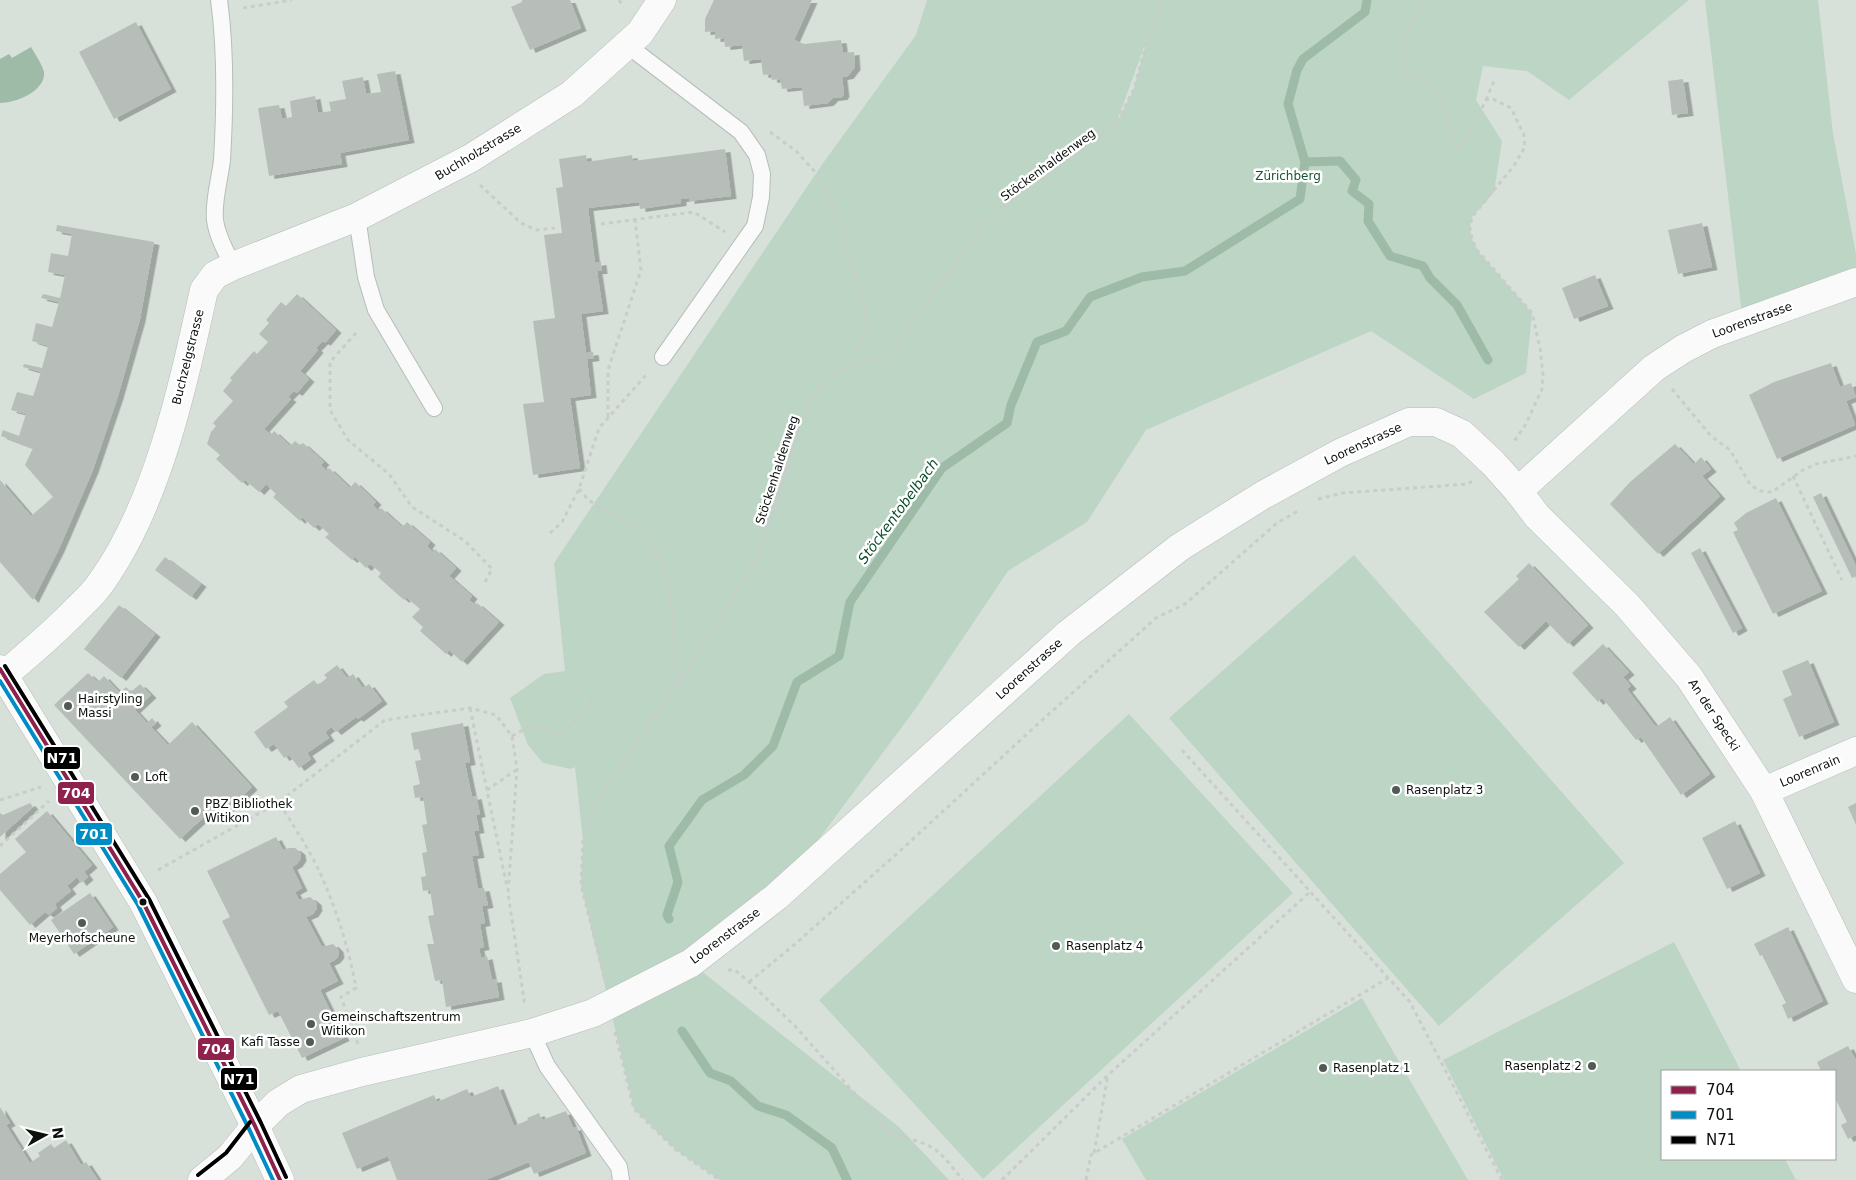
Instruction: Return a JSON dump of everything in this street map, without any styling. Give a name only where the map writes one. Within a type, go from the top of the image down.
[{"type":"street","name":"Buchholzstrasse","points":[[233,266],[291,245],[357,217],[471,158],[572,94],[640,33],[662,0]]},
{"type":"street","name":"Buchzelgstrasse","points":[[2,672],[59,628],[99,586],[117,560],[131,533],[158,463],[180,395],[204,290],[215,275],[233,266]]},
{"type":"street","name":"Loorenstrasse","points":[[202,1180],[230,1157],[255,1126],[278,1103],[301,1089],[529,1023],[593,1013],[691,963],[776,898],[1070,633],[1180,547],[1263,495],[1340,453],[1409,422],[1436,422],[1462,434],[1493,463],[1518,491],[1654,368],[1683,349],[1712,334],[1856,282]]},
{"type":"street","name":"An der Specki","points":[[1518,491],[1536,516],[1627,605],[1689,677],[1764,791],[1856,979]]},
{"type":"street","points":[[2,672],[143,902],[280,1180]]},
{"type":"street","name":"Loorenrain","points":[[1764,791],[1856,751]]},
{"type":"lane","points":[[220,6],[224,116],[222,161],[215,205],[215,221],[219,236],[233,266]]},
{"type":"lane","points":[[627,45],[741,132],[757,155],[762,174],[761,197],[755,226],[663,356]]},
{"type":"lane","points":[[357,217],[366,277],[376,310],[434,408]]},
{"type":"lane","points":[[529,1023],[547,1066],[619,1167],[621,1180]]},
{"type":"path","points":[[220,6],[292,0]]},
{"type":"path","name":"Stöckenhaldenweg","points":[[604,977],[580,885],[583,841],[594,804],[678,683],[757,557],[779,496],[799,426],[813,396],[834,373],[852,365],[884,358],[899,342],[980,228],[1027,188],[1115,126],[1134,89],[1147,40],[1163,0]]},
{"type":"path","points":[[1420,0],[1411,24],[1403,60],[1404,70],[1434,89],[1457,146],[1466,140],[1494,81]]},
{"type":"path","points":[[1318,500],[1342,493],[1468,484],[1512,444],[1526,424],[1542,389],[1541,354],[1532,313],[1477,250],[1472,239],[1470,228],[1472,217],[1514,167],[1525,147],[1524,135],[1511,108],[1493,99],[1486,100]]},
{"type":"path","points":[[474,179],[521,223],[536,230],[555,228]]},
{"type":"path","points":[[833,204],[864,300],[864,331],[852,365]]},
{"type":"path","points":[[600,224],[694,212],[742,244]]},
{"type":"path","points":[[608,418],[608,370],[641,270],[636,219]]},
{"type":"path","points":[[356,333],[330,362],[330,410],[348,440],[389,474],[412,507],[465,541],[492,569],[484,584]]},
{"type":"path","points":[[550,533],[562,522],[579,488],[600,428],[663,356]]},
{"type":"path","points":[[1654,368],[1711,436],[1730,450],[1750,484],[1759,491],[1772,492],[1793,476],[1816,464],[1856,456]]},
{"type":"path","points":[[1793,476],[1842,580]]},
{"type":"path","points":[[579,488],[589,500],[638,530],[655,551],[670,600],[674,634],[673,653],[678,683]]},
{"type":"path","points":[[963,1180],[936,1150],[921,1142],[901,1138],[888,1132],[794,1026],[749,982],[794,945],[901,850],[1156,618],[1185,604],[1277,523],[1301,509]]},
{"type":"path","points":[[512,736],[530,726],[563,735],[593,699]]},
{"type":"path","points":[[470,708],[508,893],[529,1023]]},
{"type":"path","points":[[158,870],[279,802],[385,720],[470,708],[496,715],[512,736],[517,769],[508,893]]},
{"type":"path","points":[[1182,750],[1410,1002],[1502,1180]]},
{"type":"path","points":[[487,790],[517,769]]},
{"type":"path","points":[[0,800],[44,786]]},
{"type":"path","points":[[0,846],[50,800]]},
{"type":"path","points":[[279,802],[321,874],[343,934],[351,960],[356,988],[341,998],[361,1050]]},
{"type":"path","points":[[1002,1180],[1108,1075],[1310,892]]},
{"type":"path","points":[[1086,1180],[1091,1155],[1388,978]]},
{"type":"path","points":[[609,1006],[634,1110],[676,1150],[720,1180]]},
{"type":"path","points":[[1094,1153],[1108,1075]]},
{"type":"green space","name":"Zürichberg","points":[[927,0],[1689,0],[1569,100],[1527,71],[1483,66],[1476,100],[1502,141],[1494,192],[1472,217],[1470,228],[1477,250],[1532,313],[1526,373],[1474,399],[1371,331],[1146,430],[1087,522],[1008,571],[916,708],[776,897],[691,963],[899,1127],[949,1180],[720,1180],[676,1150],[634,1109],[581,885],[583,841],[575,767],[571,769],[543,763],[528,745],[510,698],[544,674],[565,671],[554,563],[821,166],[916,35]],"holes":[[[1145,47],[1134,89],[1116,124]]]},
{"type":"green space","points":[[1705,0],[1818,0],[1833,134],[1856,254],[1856,282],[1743,323]]},
{"type":"green space","name":"Rasenplatz 3","points":[[1354,555],[1624,863],[1439,1026],[1169,718]]},
{"type":"green space","name":"Rasenplatz 4","points":[[1129,714],[1293,893],[983,1179],[819,1000]]},
{"type":"green space","name":"Rasenplatz 2","points":[[1674,942],[1740,1070],[1661,1070],[1661,1160],[1786,1160],[1796,1180],[1504,1180],[1443,1060]]},
{"type":"green space","name":"Rasenplatz 1","points":[[1362,998],[1468,1180],[1146,1180],[1122,1139]]},
{"type":"shaded area","points":[[31,47],[44,72],[40,85],[29,95],[14,101],[0,103],[0,59],[9,54],[12,58]]},
{"type":"building","points":[[522,0],[570,0],[581,28],[530,50],[511,7],[522,2]]},
{"type":"building","points":[[714,0],[812,0],[794,40],[804,44],[841,40],[843,53],[854,52],[855,67],[848,76],[842,77],[844,94],[842,97],[833,98],[828,103],[804,106],[802,87],[782,89],[780,79],[772,80],[771,74],[763,75],[761,59],[744,61],[742,45],[725,47],[724,38],[715,39],[715,31],[705,32],[705,19]]},
{"type":"building","points":[[136,22],[171,89],[114,119],[79,52]]},
{"type":"building","points":[[395,71],[409,140],[340,153],[342,164],[269,176],[258,108],[279,105],[282,119],[292,117],[290,101],[315,96],[318,113],[331,111],[329,102],[346,99],[342,81],[363,77],[366,94],[381,92],[377,74]]},
{"type":"building","points":[[1683,79],[1688,113],[1672,115],[1668,81]]},
{"type":"building","points":[[725,149],[731,196],[689,201],[689,198],[681,199],[681,203],[640,209],[639,202],[588,208],[595,263],[601,262],[602,271],[597,271],[603,311],[581,314],[586,353],[593,352],[594,358],[587,359],[591,395],[570,398],[580,468],[533,475],[523,404],[544,402],[533,321],[555,318],[544,235],[562,233],[556,188],[563,187],[559,159],[586,155],[587,162],[632,155],[633,161]]},
{"type":"building","points":[[1702,223],[1712,267],[1678,274],[1668,230]]},
{"type":"building","points":[[57,225],[154,242],[140,319],[118,396],[93,470],[59,549],[33,600],[0,562],[0,480],[31,516],[53,497],[25,465],[33,448],[1,436],[3,430],[19,436],[26,414],[11,410],[17,392],[33,396],[41,372],[23,367],[24,364],[42,368],[48,346],[32,341],[36,323],[52,327],[59,302],[41,298],[43,294],[60,298],[65,275],[48,272],[51,253],[68,256],[72,234],[56,231]]},
{"type":"building","points":[[1595,275],[1608,306],[1574,319],[1562,288]]},
{"type":"building","points":[[297,294],[336,330],[325,343],[323,341],[316,348],[318,350],[300,371],[309,379],[297,393],[294,391],[288,397],[291,399],[264,429],[271,435],[274,431],[290,446],[295,441],[300,445],[303,443],[324,462],[321,465],[327,471],[329,468],[350,488],[355,482],[376,502],[373,505],[379,511],[381,508],[402,527],[407,522],[430,542],[427,546],[433,552],[435,549],[456,568],[449,576],[472,596],[469,600],[475,605],[477,603],[499,622],[462,662],[449,650],[446,654],[420,631],[423,627],[412,617],[420,609],[406,597],[404,600],[378,577],[381,573],[370,564],[366,568],[355,557],[352,560],[325,537],[329,534],[318,524],[314,528],[302,517],[300,521],[273,497],[276,494],[266,484],[259,492],[245,480],[242,483],[216,459],[220,455],[207,444],[211,432],[216,426],[213,423],[233,401],[223,391],[232,380],[230,378],[254,351],[257,354],[268,342],[259,334],[269,323],[266,320],[281,302],[286,306]]},
{"type":"building","points":[[1831,363],[1840,387],[1851,383],[1856,397],[1846,401],[1855,425],[1777,459],[1749,395],[1774,382]]},
{"type":"building","points":[[1675,444],[1694,464],[1701,457],[1711,469],[1702,476],[1720,496],[1658,554],[1610,504],[1630,482]]},
{"type":"building","points":[[1821,493],[1856,566],[1856,576],[1852,578],[1813,497]]},
{"type":"building","points":[[1776,498],[1822,591],[1773,614],[1733,532],[1738,530],[1734,523],[1746,513]]},
{"type":"building","points":[[1700,548],[1742,628],[1733,633],[1691,553]]},
{"type":"building","points":[[165,557],[201,584],[191,597],[155,570]]},
{"type":"building","points":[[1529,563],[1588,625],[1568,644],[1546,621],[1519,647],[1484,612],[1519,579],[1516,576]]},
{"type":"building","points":[[119,605],[155,634],[121,678],[84,649]]},
{"type":"building","points":[[1603,644],[1629,672],[1623,677],[1631,686],[1627,689],[1656,727],[1670,717],[1710,774],[1681,795],[1641,737],[1636,740],[1602,698],[1598,702],[1572,673]]},
{"type":"building","points":[[1808,660],[1834,722],[1799,737],[1783,699],[1792,695],[1782,671]]},
{"type":"building","points":[[337,665],[347,678],[353,674],[363,688],[369,684],[382,701],[358,719],[356,717],[336,732],[331,727],[325,732],[329,738],[307,753],[311,759],[299,768],[289,755],[284,758],[274,744],[266,749],[254,732],[288,707],[284,702],[314,680],[318,685],[327,678],[324,675]]},
{"type":"building","points":[[88,673],[98,682],[104,676],[120,693],[126,687],[131,692],[140,684],[151,695],[135,710],[147,723],[152,718],[156,723],[151,727],[168,745],[192,722],[252,787],[230,808],[222,810],[217,805],[180,839],[54,705]]},
{"type":"building","points":[[463,723],[470,762],[465,763],[472,797],[476,796],[480,814],[476,815],[479,830],[474,831],[479,855],[472,856],[478,889],[484,888],[488,905],[482,906],[485,923],[480,924],[484,947],[479,948],[481,958],[487,956],[492,980],[496,979],[499,997],[446,1007],[442,980],[435,981],[427,944],[434,944],[428,916],[434,915],[430,890],[423,891],[421,877],[426,876],[422,853],[427,852],[422,825],[427,824],[423,797],[415,798],[413,786],[420,784],[415,761],[421,760],[419,749],[414,750],[411,733]]},
{"type":"building","points":[[30,803],[33,807],[0,837],[0,813],[3,815]]},
{"type":"building","points":[[1856,803],[1856,825],[1848,807]]},
{"type":"building","points":[[47,811],[92,865],[84,872],[88,877],[81,883],[77,877],[67,886],[71,891],[55,904],[57,908],[49,915],[45,912],[30,925],[0,890],[0,874],[26,852],[15,839]]},
{"type":"building","points":[[1735,821],[1760,873],[1727,889],[1702,838]]},
{"type":"building","points":[[276,837],[283,850],[295,848],[300,852],[301,858],[292,867],[302,888],[295,892],[299,900],[310,897],[316,902],[317,908],[313,914],[306,917],[322,947],[333,944],[338,949],[339,955],[329,963],[338,981],[320,990],[344,1038],[302,1058],[278,1011],[269,1015],[222,921],[230,917],[207,871]]},
{"type":"building","name":"Meyerhofscheune","points":[[90,893],[113,927],[74,954],[51,920]]},
{"type":"building","points":[[1788,927],[1823,1001],[1788,1019],[1782,1005],[1786,1003],[1762,955],[1760,956],[1754,944]]},
{"type":"building","points":[[1848,1046],[1856,1060],[1856,1135],[1848,1139],[1841,1125],[1847,1122],[1836,1100],[1836,1070],[1821,1070],[1817,1062]]},
{"type":"building","points":[[498,1086],[514,1126],[539,1113],[542,1120],[566,1111],[573,1128],[576,1127],[586,1153],[534,1174],[529,1162],[485,1180],[397,1180],[388,1156],[357,1169],[342,1133],[434,1095],[437,1102],[467,1089],[471,1097]]},
{"type":"building","points":[[0,1107],[10,1123],[6,1125],[30,1163],[40,1156],[38,1153],[51,1144],[54,1148],[66,1140],[81,1165],[86,1162],[98,1180],[0,1180]]},
{"type":"waterway","name":"Stöckentobelbach","points":[[669,919],[667,915],[678,882],[669,846],[702,800],[744,775],[773,746],[797,682],[839,656],[850,602],[942,468],[1007,423],[1011,405],[1037,342],[1066,331],[1090,297],[1142,277],[1185,271],[1300,199],[1305,162],[1288,104],[1297,70],[1303,59],[1365,12],[1367,0]]},
{"type":"waterway","points":[[1305,162],[1340,161],[1356,180],[1352,191],[1369,204],[1368,221],[1390,256],[1423,266],[1430,278],[1457,305],[1488,360]]},
{"type":"waterway","name":"Stöckentobelbach","points":[[682,1031],[710,1073],[731,1081],[758,1106],[786,1115],[832,1148],[847,1180]]},
{"type":"transit line","name":"N71","points":[[5,666],[149,899],[286,1177]]},
{"type":"transit line","name":"704","points":[[0,669],[143,902],[280,1180]]},
{"type":"transit line","name":"701","points":[[0,681],[138,905],[273,1180]]},
{"type":"transit line","name":"N71","points":[[198,1175],[226,1153],[250,1122]]},
{"type":"place","name":"Hairstyling Massi","points":[[68,706]]},
{"type":"place","name":"Loft","points":[[135,777]]},
{"type":"place","name":"Rasenplatz 3","points":[[1396,790]]},
{"type":"place","name":"PBZ Bibliothek Witikon","points":[[195,811]]},
{"type":"place","name":"Meyerhofscheune","points":[[82,923]]},
{"type":"place","name":"Rasenplatz 4","points":[[1056,946]]},
{"type":"place","name":"Gemeinschaftszentrum Witikon","points":[[311,1024]]},
{"type":"place","name":"Kafi Tasse","points":[[310,1042]]},
{"type":"place","name":"Rasenplatz 2","points":[[1592,1066]]},
{"type":"place","name":"Rasenplatz 1","points":[[1323,1068]]}]
